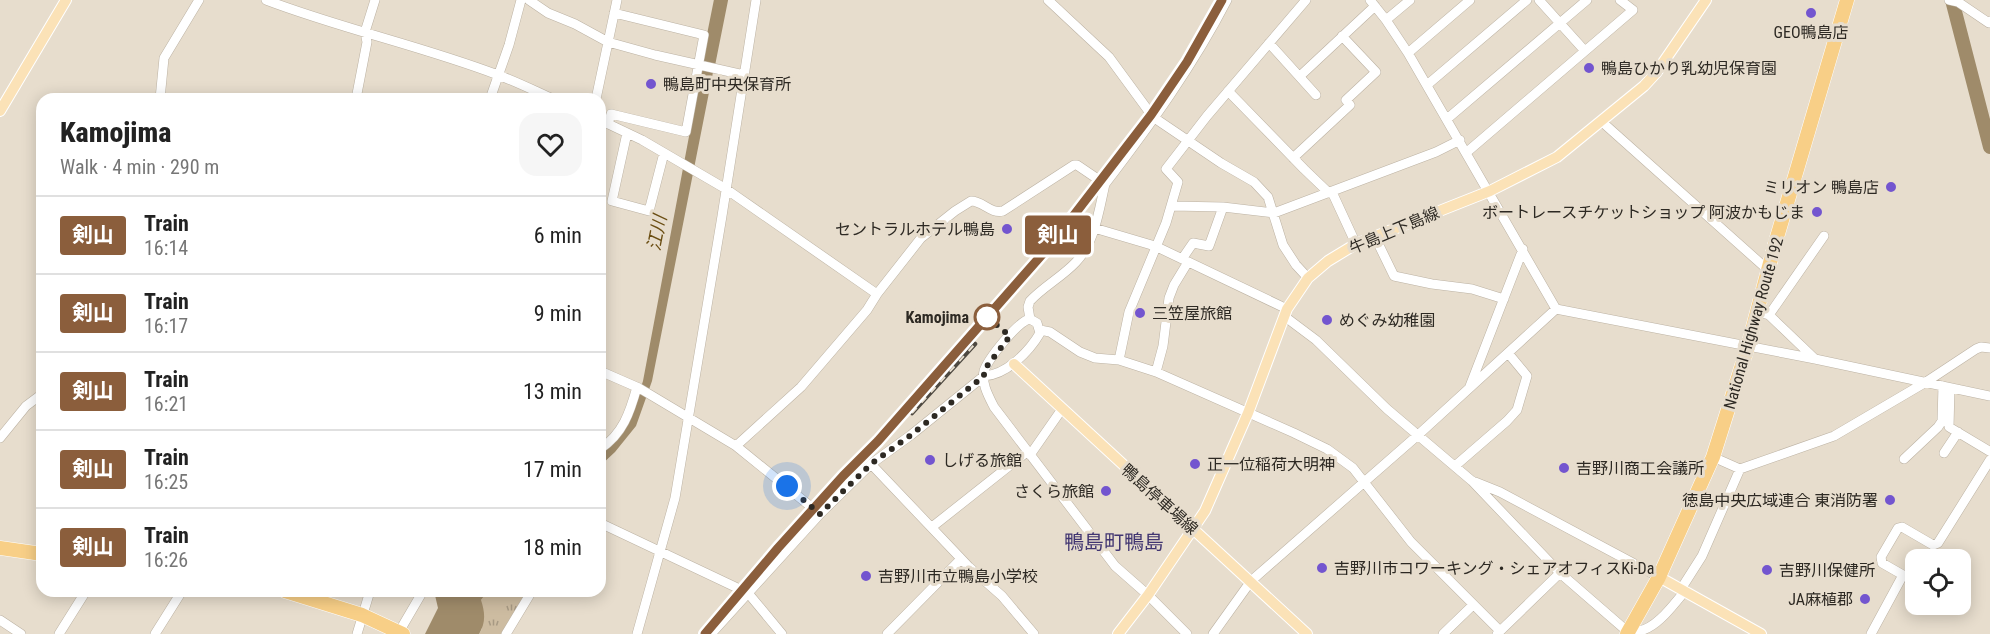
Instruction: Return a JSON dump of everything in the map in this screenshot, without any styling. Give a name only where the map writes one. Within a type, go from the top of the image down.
[{"type":"highway","name":"National Highway Route 192","points":[[1629,631],[1659,577],[1713,457],[1748,346],[1763,313],[1768,270],[1846,0]]},
{"type":"highway","points":[[0,548],[36,553]]},
{"type":"highway","points":[[304,597],[362,615],[401,633]]},
{"type":"main road","points":[[0,111],[66,0]]},
{"type":"main road","name":"牛島上下島線","points":[[1118,634],[1148,595],[1205,511],[1248,413],[1286,312],[1308,278],[1328,261],[1356,244],[1490,191],[1557,158],[1644,86],[1656,73],[1706,0]]},
{"type":"main road","name":"鴨島停車場線","points":[[1014,364],[1307,634]]},
{"type":"main road","points":[[1659,577],[1761,634]]},
{"type":"street","points":[[161,93],[164,58],[199,0]]},
{"type":"street","points":[[266,0],[309,17],[365,32],[499,75],[540,93]]},
{"type":"street","points":[[357,93],[367,42],[365,32],[375,0]]},
{"type":"street","points":[[492,93],[521,0]]},
{"type":"street","points":[[529,0],[548,13],[575,24],[608,42],[744,75]]},
{"type":"street","points":[[597,93],[617,0]]},
{"type":"street","points":[[637,634],[675,498],[756,0]]},
{"type":"street","points":[[1048,0],[1109,57],[1155,119],[1254,182],[1268,197],[1283,245],[1308,278]]},
{"type":"street","points":[[1030,320],[1028,307],[1030,301],[1077,261],[1087,247],[1105,184],[1155,119],[1206,40],[1227,0]]},
{"type":"street","points":[[1119,360],[1130,312],[1172,206],[1178,182],[1166,169],[1179,150],[1189,141],[1228,91],[1306,0]]},
{"type":"street","points":[[1386,20],[1410,0]]},
{"type":"street","points":[[1408,53],[1470,0]]},
{"type":"street","points":[[1427,85],[1527,0]]},
{"type":"street","points":[[1539,0],[1585,51]]},
{"type":"street","points":[[1447,119],[1587,0]]},
{"type":"street","points":[[1467,152],[1633,10],[1620,0]]},
{"type":"street","points":[[1953,1],[1990,22]]},
{"type":"street","points":[[1300,76],[1342,36],[1372,3],[1408,53],[1490,191],[1556,309],[1815,359],[1990,396]]},
{"type":"street","points":[[606,120],[611,114],[686,132],[704,35],[614,14]]},
{"type":"street","points":[[1293,158],[1350,105],[1346,100],[1376,72],[1342,36]]},
{"type":"street","points":[[1269,43],[1316,95]]},
{"type":"street","points":[[1228,91],[1293,158],[1330,192],[1356,244]]},
{"type":"street","points":[[1601,121],[1768,270]]},
{"type":"street","points":[[606,123],[726,189],[877,294]]},
{"type":"street","points":[[627,133],[612,201],[649,211],[664,153]]},
{"type":"street","points":[[1172,206],[1223,207],[1274,213],[1460,141]]},
{"type":"street","points":[[736,446],[801,387],[867,310],[921,238],[967,202],[975,201],[994,212],[1003,211],[1074,165],[1105,184]]},
{"type":"street","points":[[1156,372],[1163,346],[1169,298],[1174,285],[1193,243],[1209,246],[1223,207]]},
{"type":"street","points":[[1094,228],[1155,246],[1286,312],[1388,409],[1472,481],[1560,573],[1629,631],[1647,629],[1683,590],[1702,556],[1740,470]]},
{"type":"street","points":[[1815,359],[1763,313],[1824,236]]},
{"type":"street","points":[[1375,237],[1394,276],[1472,289],[1504,299]]},
{"type":"street","points":[[1469,388],[1522,249]]},
{"type":"street","points":[[1213,634],[1251,581],[1418,435],[1556,309]]},
{"type":"street","points":[[711,634],[820,514],[871,464],[984,376],[1014,364],[1038,336],[1040,330],[1037,323],[1030,320],[1021,322],[984,370],[984,376],[985,387],[994,407],[1115,566],[1187,634]]},
{"type":"street","points":[[1040,330],[1050,332],[1080,352],[1095,358],[1119,360],[1156,372],[1328,449],[1353,468],[1411,542],[1499,632],[1560,573]]},
{"type":"street","points":[[1713,457],[1740,470],[1834,436],[1926,382],[1976,349],[1990,348]]},
{"type":"street","points":[[998,349],[1014,364]]},
{"type":"street","points":[[1455,466],[1517,410],[1527,376],[1508,353]]},
{"type":"street","points":[[606,374],[638,387],[736,446],[820,514]]},
{"type":"street","points":[[606,445],[612,441],[630,413],[638,387]]},
{"type":"street","points":[[1871,634],[1903,574],[1882,563],[1881,557],[1898,528],[1902,527],[1933,544],[1938,543],[1989,455],[1949,427],[1946,387]]},
{"type":"street","points":[[1904,459],[1938,428],[1942,421],[1946,387]]},
{"type":"street","points":[[0,438],[26,406],[36,398]]},
{"type":"street","points":[[932,527],[1029,453],[1062,409]]},
{"type":"street","points":[[1944,453],[1958,432]]},
{"type":"street","points":[[871,464],[961,559],[1002,597],[1034,634]]},
{"type":"street","points":[[1472,481],[1500,492],[1659,577]]},
{"type":"street","points":[[606,526],[748,593],[782,634]]},
{"type":"street","points":[[887,634],[961,559]]},
{"type":"street","points":[[59,634],[82,597]]},
{"type":"street","points":[[155,634],[178,597]]},
{"type":"street","points":[[357,634],[368,597]]},
{"type":"street","points":[[401,633],[420,597]]},
{"type":"street","points":[[506,634],[528,597]]},
{"type":"street","points":[[1443,634],[1473,605]]},
{"type":"street","points":[[0,620],[21,634]]},
{"type":"green space","points":[[483,597],[527,597],[503,634],[479,634],[482,629],[481,600]]},
{"type":"shaded area","points":[[706,46],[717,52],[652,381],[636,426],[606,460],[606,446],[631,418],[643,381]]},
{"type":"shaded area","points":[[435,597],[483,597],[481,600],[483,626],[479,634],[425,634],[438,608]]},
{"type":"waterway","name":"江川","points":[[708,65],[721,0]]},
{"type":"waterway","points":[[1952,0],[1990,147]]},
{"type":"railway","points":[[843,475],[878,441],[1054,241],[1151,115],[1187,62],[1222,0]]},
{"type":"railway","points":[[912,413],[975,344]]},
{"type":"railway","points":[[705,634],[849,469]]},
{"type":"train","name":"剣山","points":[[705,634],[778,548],[878,441],[1054,241],[1151,115],[1187,62],[1222,0]]},
{"type":"place","name":"GEO鴨島店","points":[[1811,13]]},
{"type":"place","name":"鴨島ひかり乳幼児保育園","points":[[1589,68]]},
{"type":"place","name":"鴨島町中央保育所","points":[[651,84]]},
{"type":"place","name":"ミリオン 鴨島店","points":[[1891,187]]},
{"type":"place","name":"ボートレースチケットショップ 阿波かもじま","points":[[1817,212]]},
{"type":"place","name":"セントラルホテル鴨島","points":[[1007,229]]},
{"type":"place","name":"三笠屋旅館","points":[[1140,313]]},
{"type":"place","name":"Kamojima","points":[[987,317]]},
{"type":"place","name":"めぐみ幼稚園","points":[[1327,320]]},
{"type":"place","name":"しげる旅館","points":[[930,460]]},
{"type":"place","name":"正一位稲荷大明神","points":[[1195,464]]},
{"type":"place","name":"吉野川商工会議所","points":[[1564,468]]},
{"type":"place","name":"さくら旅館","points":[[1106,491]]},
{"type":"place","name":"徳島中央広域連合 東消防署","points":[[1890,500]]},
{"type":"place","name":"吉野川市コワーキング・シェアオフィスKi-Da","points":[[1322,568]]},
{"type":"place","name":"吉野川保健所","points":[[1767,570]]},
{"type":"place","name":"吉野川市立鴨島小学校","points":[[866,576]]},
{"type":"place","name":"JA麻植郡","points":[[1865,599]]},
{"type":"district","name":"鴨島町鴨島","points":[[1114,542]]},
{"type":"route","points":[[787,486],[820,514],[871,464],[984,376],[984,370],[1010,336],[987,317]]}]
